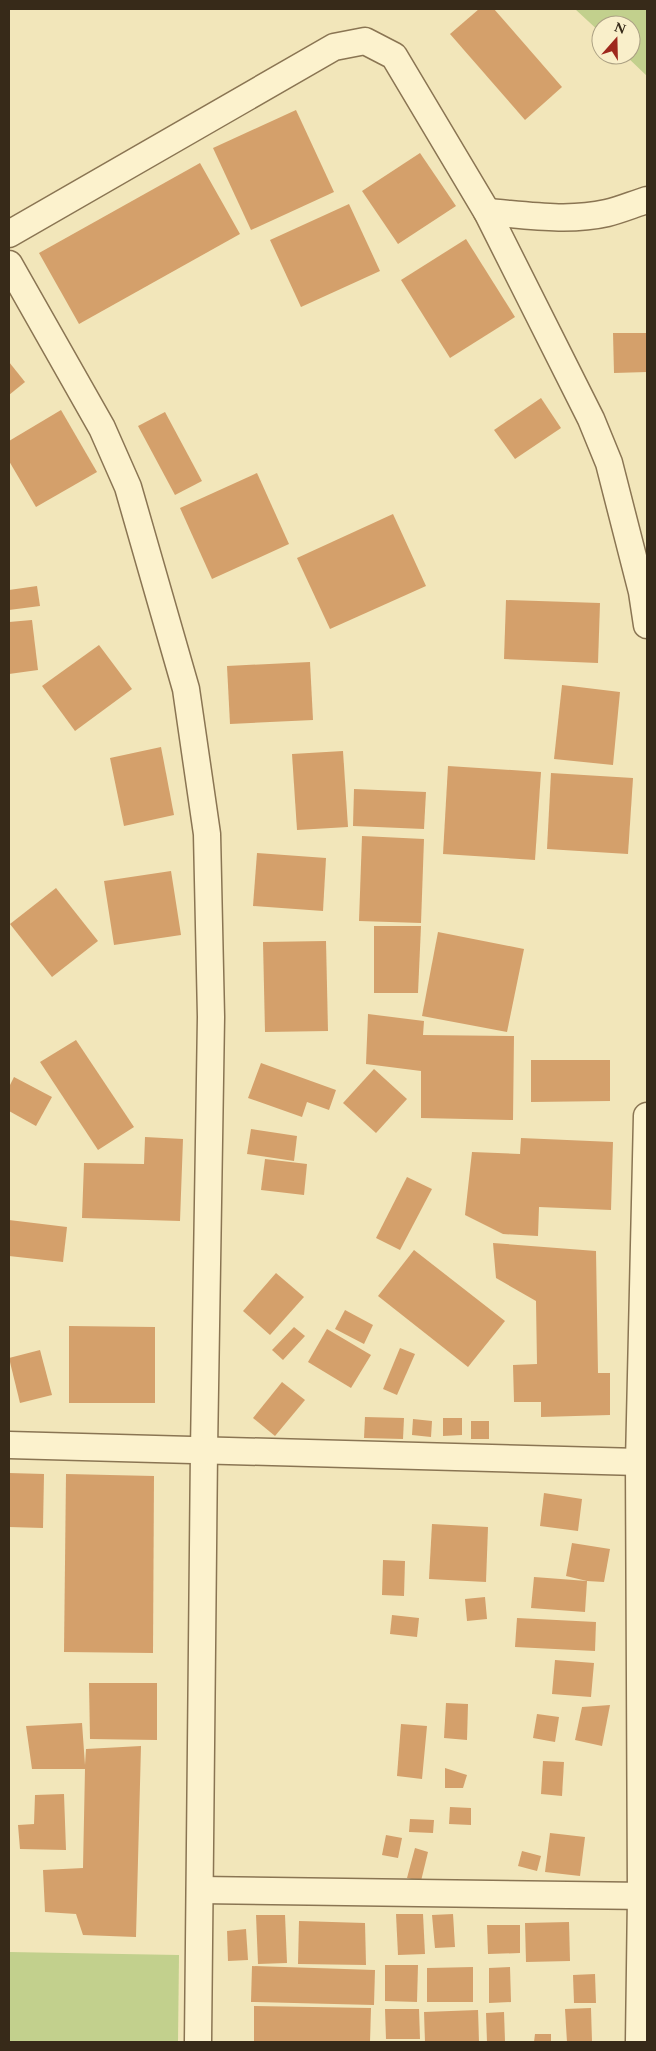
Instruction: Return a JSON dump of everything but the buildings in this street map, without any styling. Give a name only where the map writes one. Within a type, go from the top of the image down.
[{"type":"street","points":[[9,234],[334,47],[365,41],[394,56],[487,212],[591,419],[609,463],[642,592],[647,626]]},
{"type":"street","points":[[487,212],[540,217],[569,217],[606,213],[647,200]]},
{"type":"street","points":[[9,264],[102,428],[128,487],[186,689],[207,834],[211,1017],[204,1450],[198,2042]]},
{"type":"street","points":[[640,2042],[644,1896],[639,1462],[647,1116]]},
{"type":"street","points":[[9,1445],[639,1462]]},
{"type":"street","points":[[200,1890],[644,1896]]},
{"type":"green space","points":[[575,9],[647,9],[647,76],[635,65],[641,65],[641,15],[591,15],[591,24]]},
{"type":"green space","points":[[9,1952],[179,1955],[178,2042],[9,2042]]}]
